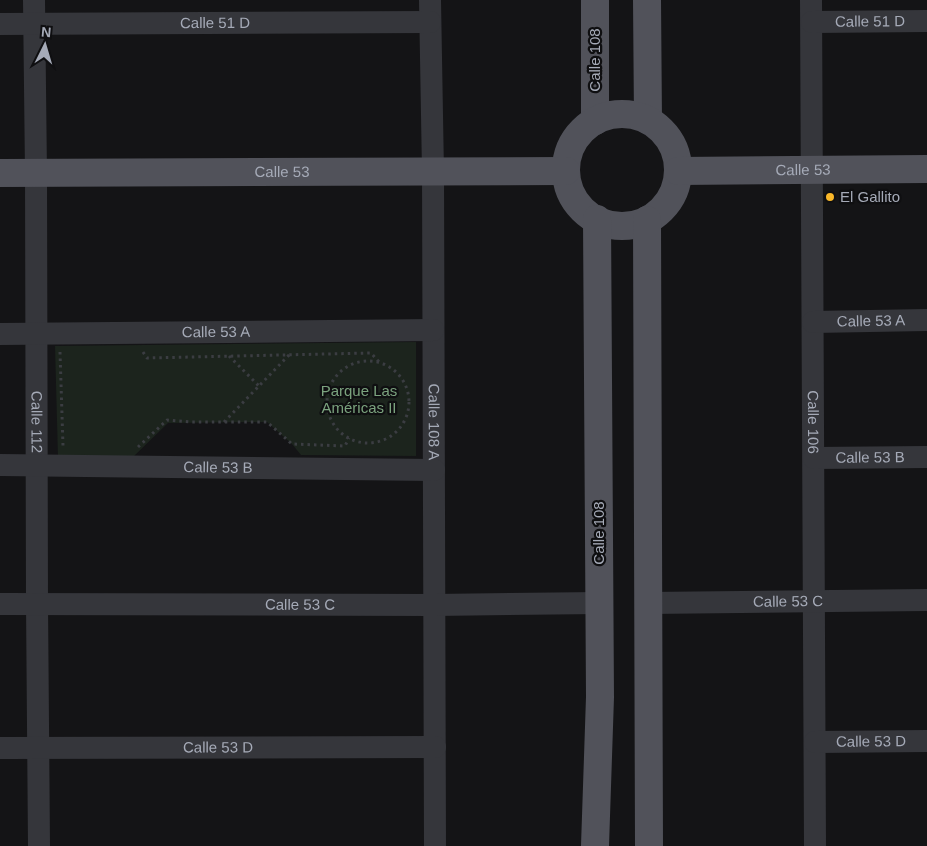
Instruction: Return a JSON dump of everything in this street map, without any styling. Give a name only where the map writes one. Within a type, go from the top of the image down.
[{"type":"main road","name":"Calle 108","points":[[595,0],[595,121]]},
{"type":"main road","points":[[647,0],[648,120]]},
{"type":"main road","points":[[612,115],[631,115],[648,120],[661,129],[670,141],[676,156],[678,171],[674,191],[663,208],[647,220],[622,226],[597,220],[581,207],[570,190],[566,171],[568,156],[573,142],[583,130],[595,121],[612,115]]},
{"type":"main road","name":"Calle 53","points":[[678,171],[927,169]]},
{"type":"main road","name":"Calle 53","points":[[0,173],[566,171]]},
{"type":"main road","name":"Calle 108","points":[[595,846],[600,696],[597,220]]},
{"type":"main road","points":[[647,220],[649,846]]},
{"type":"street","name":"Calle 112","points":[[34,0],[39,846]]},
{"type":"street","name":"Calle 51 D","points":[[0,24],[430,11]]},
{"type":"street","name":"Calle 108 A","points":[[430,11],[433,172],[435,846]]},
{"type":"street","name":"Calle 51 D","points":[[812,11],[927,21]]},
{"type":"street","name":"Calle 106","points":[[812,11],[816,846]]},
{"type":"street","name":"Calle 53 A","points":[[813,322],[927,320]]},
{"type":"street","name":"Calle 53 A","points":[[0,334],[433,330]]},
{"type":"street","name":"Calle 53 B","points":[[814,458],[927,457]]},
{"type":"street","name":"Calle 53 B","points":[[0,465],[434,470]]},
{"type":"street","name":"Calle 53 C","points":[[648,603],[927,600]]},
{"type":"street","name":"Calle 53 C","points":[[0,604],[599,604]]},
{"type":"street","name":"Calle 53 D","points":[[815,742],[927,741]]},
{"type":"street","name":"Calle 53 D","points":[[0,748],[435,747]]},
{"type":"path","points":[[224,422],[311,331]]},
{"type":"path","points":[[208,332],[259,386]]},
{"type":"path","points":[[60,346],[63,454]]},
{"type":"path","points":[[147,358],[370,353],[380,363]]},
{"type":"path","points":[[367,361],[380,363],[392,369],[402,379],[408,391],[409,405],[406,418],[398,430],[388,438],[375,442],[361,442],[349,438],[338,430],[330,419],[327,406],[328,393],[333,380],[342,370],[354,363],[367,361]]},
{"type":"path","points":[[135,449],[167,420],[191,422],[267,422],[292,444],[345,446],[349,438]]},
{"type":"green space","name":"Parque Las Américas II","points":[[416,342],[416,456],[301,455],[292,444],[267,422],[168,423],[132,458],[58,458],[55,346]]},
{"type":"place","name":"El Gallito","points":[[830,197]]}]
